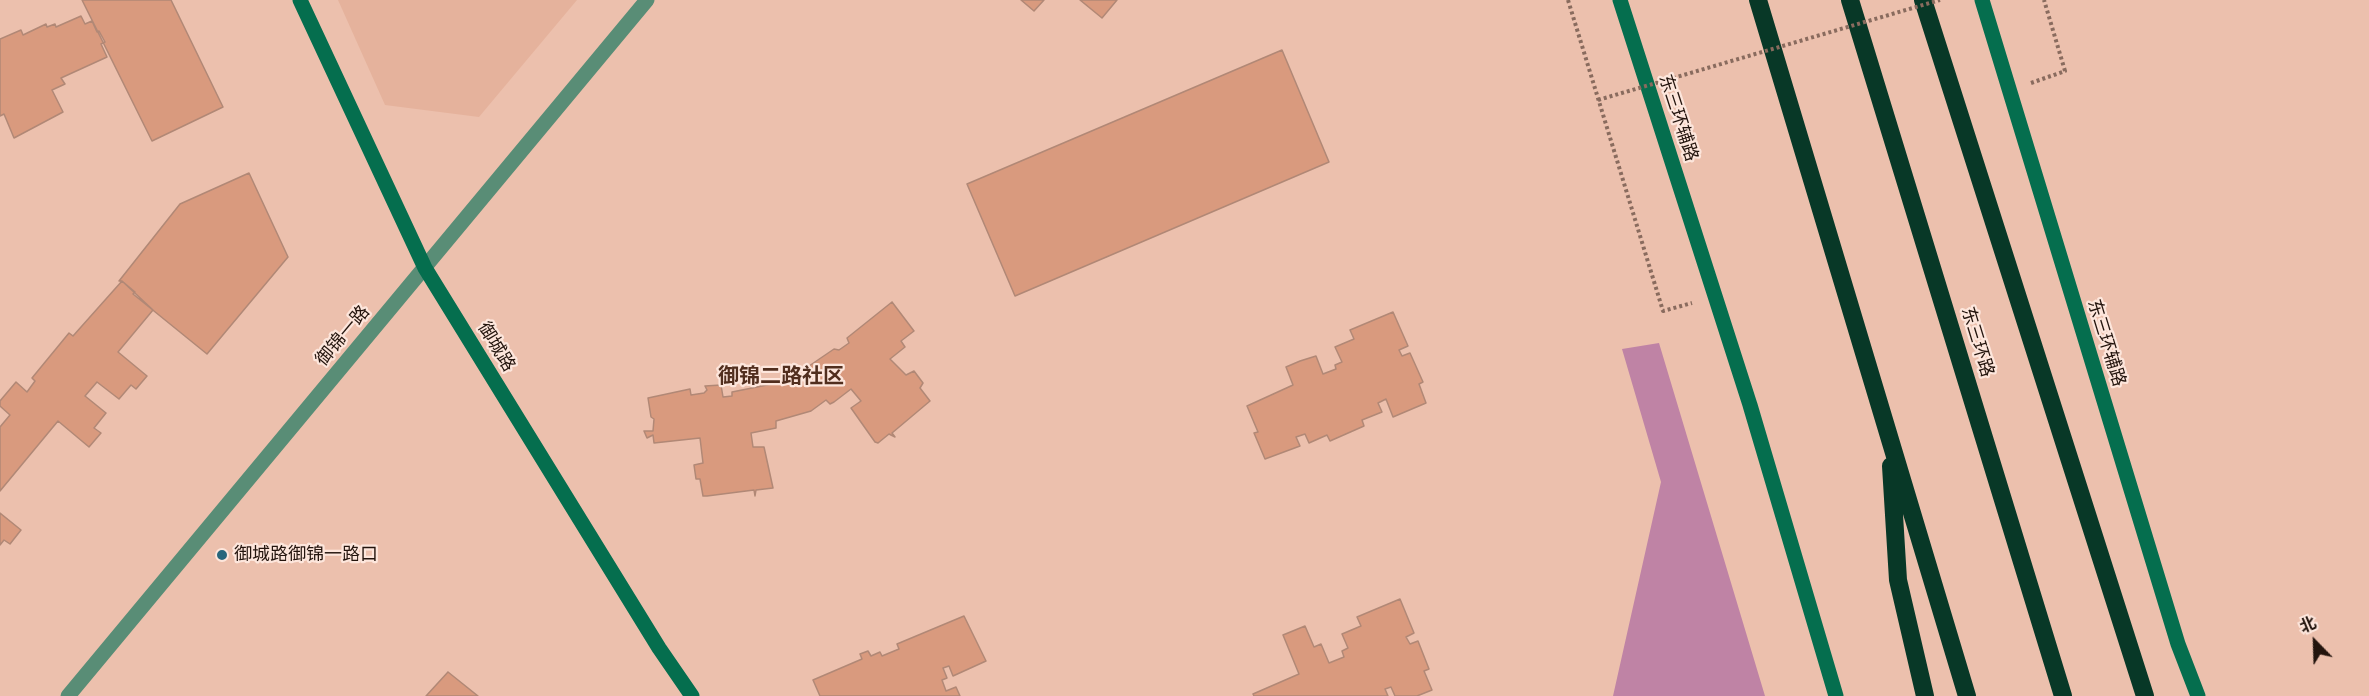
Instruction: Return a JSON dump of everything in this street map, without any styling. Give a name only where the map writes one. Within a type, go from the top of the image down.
[{"type":"highway","points":[[1758,0],[1967,696]]},
{"type":"highway","name":"东三环路","points":[[1850,0],[2063,696]]},
{"type":"highway","points":[[1923,0],[2145,696]]},
{"type":"highway","points":[[1889,434],[1898,580],[1926,696]]},
{"type":"main road","name":"御城路","points":[[300,0],[425,268],[658,648],[692,696]]},
{"type":"main road","name":"东三环辅路","points":[[1620,0],[1750,405],[1836,696]]},
{"type":"main road","name":"东三环辅路","points":[[1982,0],[2178,644],[2198,696]]},
{"type":"street","name":"御锦一路","points":[[68,696],[647,0]]},
{"type":"path","points":[[1568,0],[1663,311]]},
{"type":"path","points":[[1598,100],[1940,0]]},
{"type":"path","points":[[2008,90],[2065,71],[2044,0]]},
{"type":"shaded area","points":[[338,0],[577,0],[479,117],[385,105]]},
{"type":"shaded area","points":[[1659,343],[1765,696],[1613,696],[1661,482],[1622,349]]},
{"type":"building","points":[[82,0],[171,0],[223,107],[152,141]]},
{"type":"building","points":[[1021,0],[1044,0],[1034,11]]},
{"type":"building","points":[[1080,0],[1117,0],[1102,18]]},
{"type":"building","points":[[81,16],[85,24],[92,21],[97,32],[99,31],[105,42],[101,44],[107,57],[61,78],[65,84],[52,90],[63,112],[14,138],[4,114],[0,116],[0,39],[21,30],[23,35],[46,24],[47,27],[55,24],[56,27]]},
{"type":"building","points":[[1282,50],[1329,162],[1015,296],[967,184]]},
{"type":"building","points":[[249,173],[288,257],[207,354],[133,294],[135,292],[122,281],[119,281],[180,204]]},
{"type":"building","points":[[122,281],[153,310],[118,352],[147,376],[136,389],[131,385],[119,399],[97,382],[85,396],[106,413],[94,428],[101,433],[89,447],[58,421],[0,491],[0,427],[10,415],[0,406],[0,401],[16,382],[27,392],[35,381],[32,378],[69,333],[73,336]]},
{"type":"building","points":[[892,302],[914,331],[901,341],[905,347],[890,359],[906,375],[914,371],[923,383],[920,388],[930,401],[892,433],[895,437],[889,434],[878,443],[875,442],[851,408],[861,401],[851,389],[830,404],[826,400],[811,411],[776,421],[776,428],[751,433],[753,447],[764,447],[773,488],[756,490],[755,496],[754,490],[703,496],[700,479],[696,479],[694,465],[703,463],[700,438],[654,443],[653,435],[647,438],[644,431],[653,431],[654,419],[651,417],[648,398],[690,389],[691,395],[704,393],[707,390],[705,386],[721,385],[723,397],[732,396],[732,392],[787,381],[834,349],[839,350],[849,343],[847,338]]},
{"type":"building","points":[[1393,312],[1408,346],[1399,350],[1402,356],[1410,353],[1423,382],[1419,384],[1426,403],[1393,417],[1386,399],[1378,403],[1382,412],[1362,420],[1364,426],[1330,441],[1327,435],[1309,443],[1305,434],[1296,437],[1300,446],[1265,459],[1254,433],[1258,432],[1247,406],[1293,385],[1286,367],[1300,361],[1316,356],[1323,374],[1336,369],[1335,365],[1342,362],[1335,347],[1354,339],[1350,330]]},
{"type":"building","points":[[0,513],[21,530],[10,544],[4,540],[0,545]]},
{"type":"building","points":[[1400,599],[1414,633],[1406,637],[1410,644],[1418,641],[1429,669],[1424,671],[1432,690],[1417,696],[1395,696],[1391,687],[1385,689],[1388,696],[1254,696],[1253,694],[1299,674],[1283,635],[1305,626],[1314,647],[1321,644],[1329,663],[1344,657],[1342,651],[1348,648],[1342,634],[1361,626],[1357,617]]},
{"type":"building","points":[[964,616],[986,661],[953,676],[949,666],[943,668],[947,678],[942,680],[946,691],[956,687],[960,696],[820,696],[813,680],[862,659],[860,654],[868,651],[871,656],[880,652],[882,656],[899,649],[897,644]]},
{"type":"building","points":[[448,672],[478,696],[426,696]]},
{"type":"place","name":"御城路御锦一路口","points":[[222,555]]},
{"type":"district","name":"御锦二路社区","points":[[781,377]]}]
